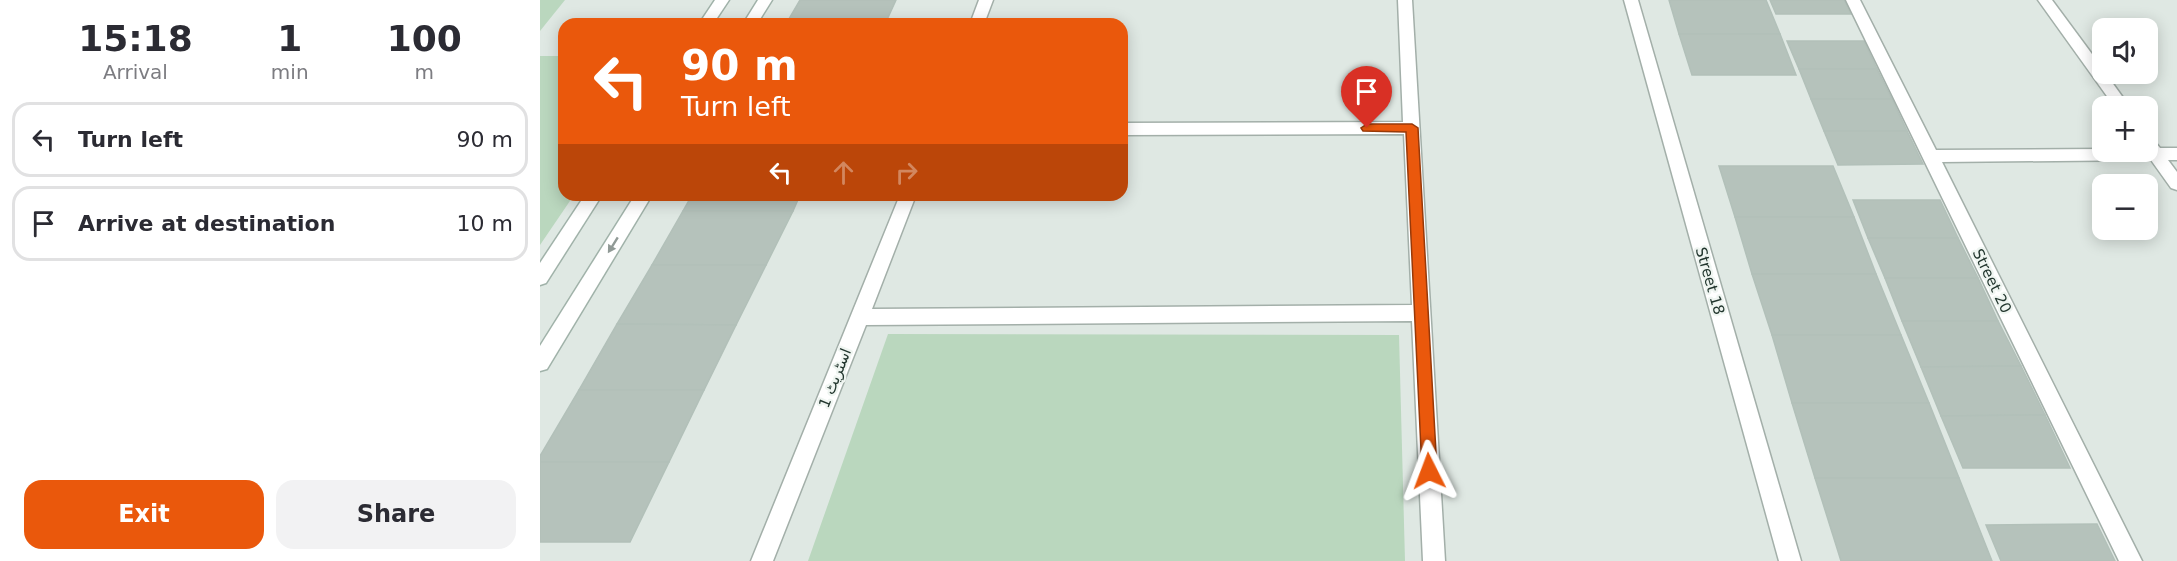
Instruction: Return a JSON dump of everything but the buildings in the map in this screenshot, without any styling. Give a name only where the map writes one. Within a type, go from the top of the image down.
[{"type":"street","points":[[710,18],[722,0]]},
{"type":"street","points":[[754,18],[765,0]]},
{"type":"street","points":[[979,18],[986,0]]},
{"type":"street","points":[[1405,0],[1434,561]]},
{"type":"street","name":"Street 18","points":[[1631,0],[1790,561]]},
{"type":"street","name":"Street 20","points":[[1853,0],[2131,561]]},
{"type":"street","points":[[2045,0],[2115,96]]},
{"type":"street","points":[[1128,129],[1412,128]]},
{"type":"street","points":[[2158,150],[2177,154]]},
{"type":"street","points":[[1931,156],[2092,151]]},
{"type":"street","points":[[2158,157],[2177,184]]},
{"type":"street","points":[[540,278],[590,201]]},
{"type":"street","points":[[540,363],[640,201]]},
{"type":"street","name":"اسٹریٹ 1","points":[[762,561],[906,201]]},
{"type":"street","points":[[860,317],[1421,313]]},
{"type":"green space","points":[[540,0],[565,0],[540,31]]},
{"type":"green space","points":[[540,56],[558,56],[558,201],[570,201],[540,245]]},
{"type":"green space","points":[[888,334],[1399,335],[1405,561],[808,561]]},
{"type":"route","points":[[1367,128],[1412,128],[1429,471]]}]
